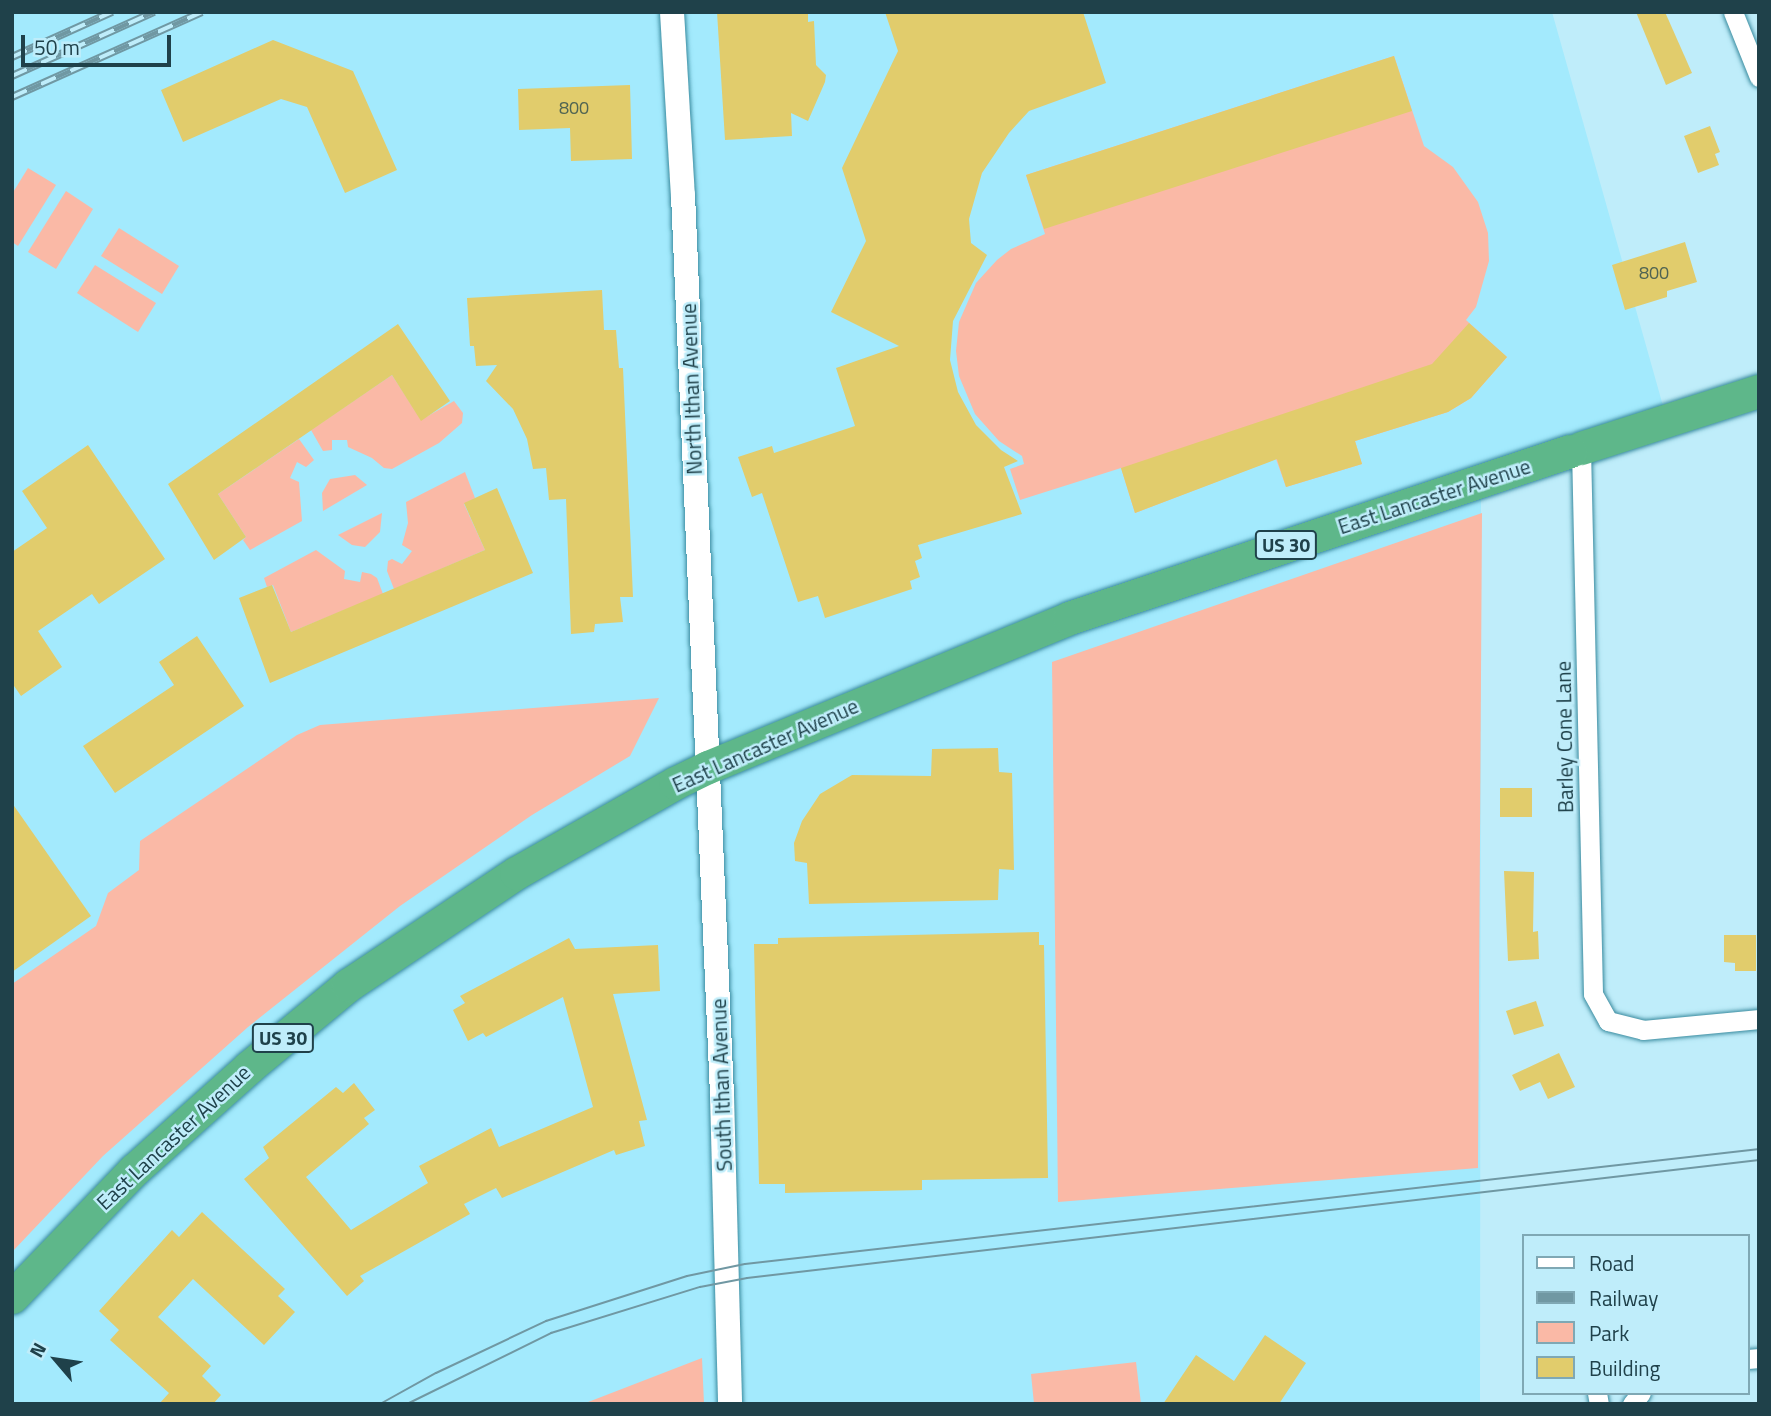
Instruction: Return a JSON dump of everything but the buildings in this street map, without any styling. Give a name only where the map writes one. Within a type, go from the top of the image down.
[{"type":"highway","name":"East Lancaster Avenue","points":[[12,1297],[144,1161],[249,1067],[348,985],[516,873],[708,767],[1069,618],[1759,391]]},
{"type":"street","name":"North Ithan Avenue","points":[[672,12],[708,767]]},
{"type":"street","points":[[1733,12],[1758,74]]},
{"type":"street","name":"Barley Cone Lane","points":[[1576,450],[1593,994],[1608,1021],[1643,1030],[1759,1019]]},
{"type":"street","name":"South Ithan Avenue","points":[[708,767],[722,1094],[730,1404]]},
{"type":"shaded area","points":[[12,12],[1552,12],[1667,420],[1481,480],[1480,1404],[12,1404]]},
{"type":"green space","points":[[1394,56],[1424,146],[1453,167],[1478,202],[1488,233],[1489,261],[1476,307],[1466,320],[1507,357],[1471,398],[1448,412],[1355,441],[1362,464],[1286,487],[1276,459],[1135,513],[1121,468],[1020,500],[1010,469],[1024,464],[1022,456],[999,441],[975,414],[959,376],[956,351],[959,322],[976,283],[1011,249],[1045,234],[1026,175]]},
{"type":"green space","points":[[28,168],[56,185],[18,246],[12,242],[12,194]]},
{"type":"green space","points":[[66,191],[93,209],[56,269],[28,252]]},
{"type":"green space","points":[[119,228],[179,266],[162,294],[101,256]]},
{"type":"green space","points":[[95,265],[156,303],[138,332],[77,293]]},
{"type":"green space","points":[[392,375],[421,420],[454,401],[463,413],[462,423],[439,443],[392,469],[384,468],[372,458],[348,447],[347,440],[332,440],[332,450],[323,451],[311,430]]},
{"type":"green space","points":[[299,439],[314,460],[306,467],[297,462],[290,478],[299,482],[302,521],[250,550],[243,540],[246,537],[218,494]]},
{"type":"green space","points":[[465,472],[475,498],[464,504],[485,550],[394,589],[387,571],[388,561],[392,559],[402,564],[412,551],[402,545],[408,523],[406,502]]},
{"type":"green space","points":[[355,475],[367,485],[323,511],[322,493],[330,479]]},
{"type":"green space","points":[[382,513],[380,532],[365,547],[352,545],[338,535]]},
{"type":"green space","points":[[1482,513],[1478,1168],[1058,1202],[1052,662]]},
{"type":"green space","points":[[316,550],[345,571],[344,579],[360,582],[362,572],[371,574],[377,578],[383,594],[291,632],[273,585],[267,587],[264,578]]},
{"type":"green space","points":[[659,698],[630,756],[532,815],[400,906],[248,1027],[103,1156],[12,1252],[12,984],[96,926],[108,893],[139,870],[140,841],[297,735],[320,725]]},
{"type":"green space","points":[[702,1358],[704,1404],[583,1404]]},
{"type":"green space","points":[[1136,1362],[1141,1404],[1034,1404],[1031,1374]]},
{"type":"tram line","points":[[380,1404],[436,1373],[546,1321],[687,1276],[745,1264],[1759,1149]]},
{"type":"tram line","points":[[407,1404],[551,1333],[700,1287],[747,1278],[1759,1160]]},
{"type":"railway","points":[[12,57],[112,12]]},
{"type":"railway","points":[[12,76],[154,12]]},
{"type":"railway","points":[[12,97],[202,12]]}]
